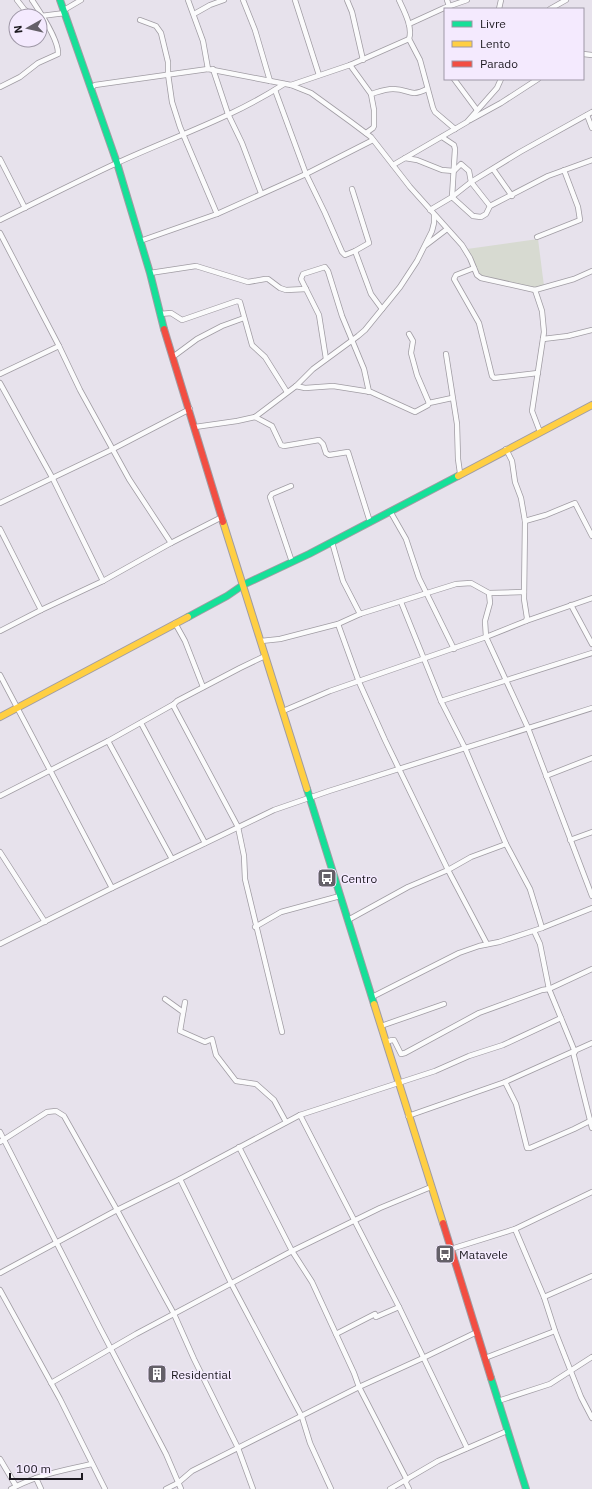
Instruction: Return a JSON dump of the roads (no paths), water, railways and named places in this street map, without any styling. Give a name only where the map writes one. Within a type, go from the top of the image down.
[{"type":"main road","points":[[60,0],[117,163],[150,273],[160,314],[222,517],[262,641],[265,656],[408,1116],[526,1489]]},
{"type":"main road","points":[[0,717],[227,596],[244,585],[332,542],[460,473],[592,405]]},
{"type":"street","points":[[48,15],[65,12],[81,0]]},
{"type":"street","points":[[188,0],[228,114],[242,143],[262,193]]},
{"type":"street","points":[[194,14],[210,5],[224,0]]},
{"type":"street","points":[[243,0],[255,30],[270,81]]},
{"type":"street","points":[[295,0],[319,75]]},
{"type":"street","points":[[348,0],[363,60]]},
{"type":"street","points":[[399,0],[409,24],[409,39],[418,54],[427,89],[435,112],[455,129]]},
{"type":"street","points":[[447,0],[449,6]]},
{"type":"street","points":[[445,8],[467,0]]},
{"type":"street","points":[[555,2],[566,0]]},
{"type":"street","points":[[409,24],[444,8]]},
{"type":"street","points":[[140,20],[156,26],[161,33],[168,62],[172,102],[178,122],[216,214]]},
{"type":"street","points":[[0,87],[20,77],[38,63],[58,54],[59,48],[48,27]]},
{"type":"street","points":[[291,85],[363,60],[409,39]]},
{"type":"street","points":[[350,65],[371,94],[374,110],[374,126],[366,133]]},
{"type":"street","points":[[90,88],[95,85],[211,69],[291,85],[311,93],[366,133],[373,140],[466,252],[481,278],[487,281],[512,284],[535,290],[574,279],[592,271]]},
{"type":"street","points":[[455,80],[477,110]]},
{"type":"street","points":[[467,122],[497,88],[501,80]]},
{"type":"street","points":[[393,165],[501,103],[536,80]]},
{"type":"street","points":[[0,220],[117,163],[184,135],[249,104],[284,84]]},
{"type":"street","points":[[371,94],[382,90],[393,89],[415,94],[427,89]]},
{"type":"street","points":[[275,90],[306,174],[342,252],[345,255],[355,251],[369,242],[352,189]]},
{"type":"street","points":[[430,210],[452,197],[471,182],[543,138],[592,112]]},
{"type":"street","points":[[587,115],[592,128]]},
{"type":"street","points":[[442,137],[454,145],[455,149],[452,197]]},
{"type":"street","points":[[140,241],[216,214],[306,174],[373,140]]},
{"type":"street","points":[[404,158],[417,160],[442,170],[454,171],[461,164],[469,171],[471,182],[490,206]]},
{"type":"street","points":[[0,159],[25,208]]},
{"type":"street","points":[[452,197],[473,216],[478,217],[486,214],[490,206],[512,196],[548,176],[592,160]]},
{"type":"street","points":[[493,169],[512,196]]},
{"type":"street","points":[[537,236],[580,220],[578,206],[564,170]]},
{"type":"street","points":[[195,426],[237,421],[255,417],[296,386],[313,369],[365,330],[417,261],[432,231],[434,215]]},
{"type":"street","points":[[425,246],[447,229]]},
{"type":"street","points":[[0,233],[59,346],[80,390],[129,479],[171,543]]},
{"type":"street","points":[[355,251],[371,294],[382,309]]},
{"type":"street","points":[[150,273],[196,266],[248,282],[268,279],[280,288],[286,290],[306,289]]},
{"type":"street","points":[[326,359],[319,315],[301,280],[303,274],[325,267],[342,316],[364,368],[368,392]]},
{"type":"street","points":[[474,268],[456,275],[454,280],[479,323],[492,376],[494,378],[538,373]]},
{"type":"street","points":[[535,290],[542,311],[543,339],[532,411],[540,432]]},
{"type":"street","points":[[160,314],[171,313],[182,320],[237,301],[242,304],[244,318],[252,345],[265,357],[287,392]]},
{"type":"street","points":[[174,356],[197,339],[222,326],[244,318]]},
{"type":"street","points":[[543,339],[568,336],[592,330]]},
{"type":"street","points":[[409,334],[413,342],[411,354],[420,381],[430,403]]},
{"type":"street","points":[[0,374],[59,346]]},
{"type":"street","points":[[446,354],[457,424],[460,473]]},
{"type":"street","points":[[0,383],[53,479],[104,581]]},
{"type":"street","points":[[296,386],[305,388],[333,386],[368,392],[415,412],[430,403],[452,398]]},
{"type":"street","points":[[0,503],[53,479],[190,409]]},
{"type":"street","points":[[255,417],[272,426],[281,445],[284,446],[319,440],[323,444],[326,454],[329,455],[348,452],[370,522]]},
{"type":"street","points":[[506,450],[512,461],[515,482],[521,498],[525,521],[524,592],[527,618],[526,621]]},
{"type":"street","points":[[292,486],[272,494],[270,497],[292,562]]},
{"type":"street","points":[[525,521],[546,515],[575,503],[590,525],[592,536]]},
{"type":"street","points":[[390,511],[406,539],[419,578],[454,649]]},
{"type":"street","points":[[0,631],[104,581],[171,543],[222,517]]},
{"type":"street","points":[[0,530],[41,610]]},
{"type":"street","points":[[332,542],[342,581],[360,614]]},
{"type":"street","points":[[262,641],[280,639],[338,624],[360,614],[448,586],[463,583],[471,583],[489,592],[524,592]]},
{"type":"street","points":[[489,592],[490,603],[485,621],[486,637],[528,728],[592,896]]},
{"type":"street","points":[[283,712],[330,692],[424,660],[526,621],[592,598]]},
{"type":"street","points":[[400,602],[441,701],[465,748],[506,844],[530,889],[542,928]]},
{"type":"street","points":[[571,605],[592,644]]},
{"type":"street","points":[[175,623],[185,641],[203,687]]},
{"type":"street","points":[[338,624],[359,682],[398,769],[448,870],[487,944]]},
{"type":"street","points":[[441,701],[592,653]]},
{"type":"street","points":[[0,796],[108,741],[177,701],[265,656]]},
{"type":"street","points":[[0,675],[112,888]]},
{"type":"street","points":[[174,704],[174,707],[238,827],[244,856],[245,880],[255,927],[282,1032]]},
{"type":"street","points":[[0,944],[274,810],[310,797],[592,708]]},
{"type":"street","points":[[140,723],[178,790],[205,843]]},
{"type":"street","points":[[108,741],[172,859]]},
{"type":"street","points":[[546,776],[592,758]]},
{"type":"street","points":[[570,840],[592,832]]},
{"type":"street","points":[[348,920],[408,887],[448,870],[477,855],[506,844]]},
{"type":"street","points":[[0,852],[45,922]]},
{"type":"street","points":[[255,927],[281,912],[340,896]]},
{"type":"street","points":[[372,997],[459,954],[479,946],[534,931],[592,908]]},
{"type":"street","points":[[534,931],[540,944],[549,989],[574,1052],[592,1128]]},
{"type":"street","points":[[386,1042],[394,1040],[401,1054],[405,1053],[479,1013],[542,990],[549,989],[592,969]]},
{"type":"street","points":[[165,999],[183,1012]]},
{"type":"street","points":[[185,1002],[180,1031],[206,1042],[212,1039],[216,1055],[236,1081],[256,1084],[274,1100],[286,1122]]},
{"type":"street","points":[[381,1026],[444,1004]]},
{"type":"street","points":[[0,1273],[56,1242],[180,1179],[300,1115],[398,1083],[503,1045],[561,1018]]},
{"type":"street","points":[[408,1116],[505,1082],[592,1043]]},
{"type":"street","points":[[505,1082],[516,1104],[527,1148],[568,1132],[591,1120]]},
{"type":"street","points":[[2,1141],[47,1112],[56,1111],[60,1113],[69,1125],[118,1210],[174,1314],[194,1359],[238,1448],[253,1489]]},
{"type":"street","points":[[300,1115],[398,1307],[467,1448]]},
{"type":"street","points":[[0,1132],[2,1141],[166,1454],[180,1489]]},
{"type":"street","points":[[239,1147],[292,1251],[312,1282],[409,1489]]},
{"type":"street","points":[[180,1179],[231,1283],[302,1417],[310,1443],[331,1489]]},
{"type":"street","points":[[51,1383],[110,1349],[292,1251],[353,1220],[431,1187]]},
{"type":"street","points":[[451,1249],[515,1229],[592,1192]]},
{"type":"street","points":[[515,1229],[544,1297],[555,1330],[572,1369],[581,1397],[592,1418]]},
{"type":"street","points":[[544,1297],[592,1276]]},
{"type":"street","points":[[0,1290],[51,1383],[105,1489]]},
{"type":"street","points":[[336,1334],[375,1314],[376,1317],[398,1307]]},
{"type":"street","points":[[485,1358],[555,1330]]},
{"type":"street","points":[[166,1489],[178,1483],[192,1471],[360,1387],[477,1332]]},
{"type":"street","points":[[498,1401],[550,1384],[592,1357]]},
{"type":"street","points":[[390,1489],[438,1461],[507,1431]]},
{"type":"street","points":[[0,1459],[14,1488],[51,1473],[92,1464]]},
{"type":"street","points":[[36,1478],[41,1489]]},
{"type":"place","name":"Centro","points":[[327,878]]},
{"type":"place","name":"Matavele","points":[[445,1254]]},
{"type":"place","name":"Residential","points":[[157,1374]]}]
